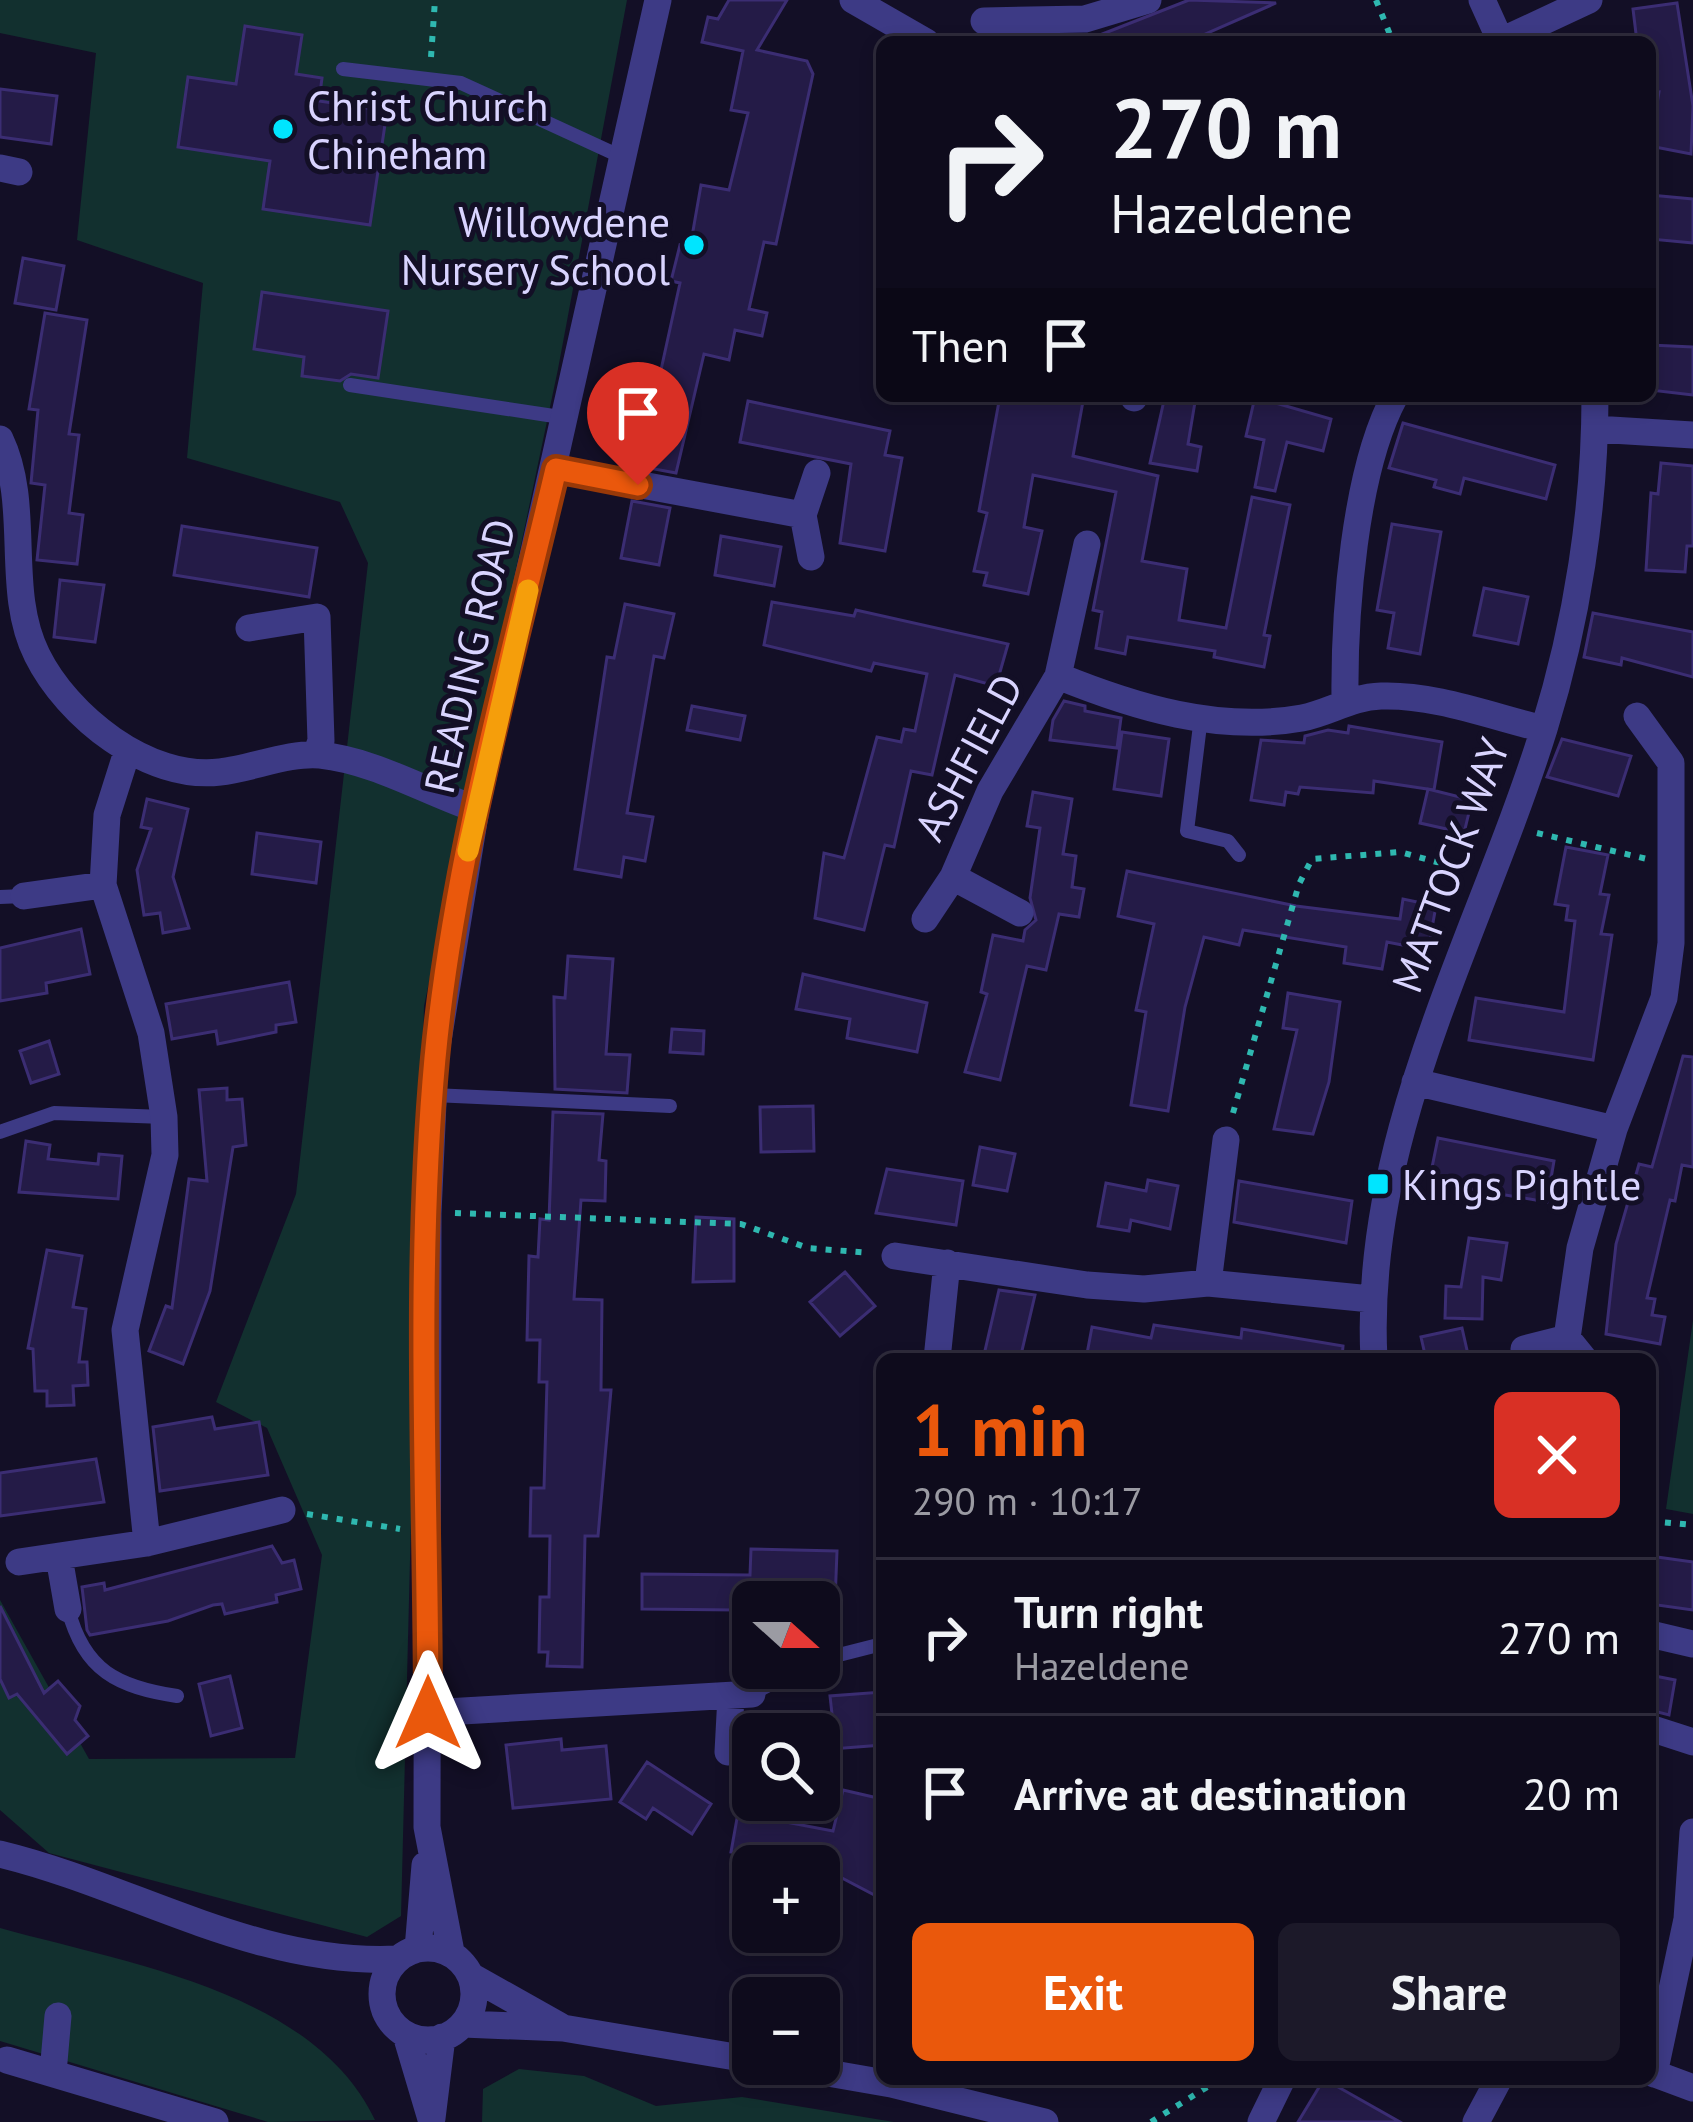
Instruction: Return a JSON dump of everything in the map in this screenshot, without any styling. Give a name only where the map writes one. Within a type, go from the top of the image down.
[{"type":"street","name":"READING ROAD","points":[[451,1952],[429,1844],[428,1713],[428,1213],[444,983],[476,809],[658,0]]},
{"type":"street","points":[[853,0],[916,36]]},
{"type":"street","points":[[984,22],[1024,9],[1085,19],[1148,0]]},
{"type":"street","points":[[1482,0],[1498,36]]},
{"type":"street","points":[[1514,36],[1589,0]]},
{"type":"street","points":[[1345,700],[1345,611],[1384,402]]},
{"type":"street","name":"MATTOCK WAY","points":[[1374,1353],[1371,1300],[1390,1176],[1415,1082],[1544,729],[1577,593],[1594,429],[1587,402]]},
{"type":"street","points":[[1594,429],[1693,435]]},
{"type":"street","points":[[0,439],[16,499],[23,607],[34,651],[59,693],[128,752],[213,773],[316,754],[384,771],[476,809]]},
{"type":"street","points":[[556,469],[803,515]]},
{"type":"street","points":[[812,557],[803,515],[817,473]]},
{"type":"street","name":"ASHFIELD","points":[[925,919],[953,877],[990,791],[1033,727],[1058,676],[1087,544]]},
{"type":"street","points":[[249,628],[317,617],[321,740],[316,754]]},
{"type":"street","name":"ASHFIELD","points":[[1058,676],[1123,702],[1247,723],[1306,718],[1345,700],[1384,696],[1424,700],[1544,729]]},
{"type":"street","points":[[1524,1349],[1576,1348],[1580,1248],[1614,1129],[1664,998],[1670,864],[1682,761],[1637,716]]},
{"type":"street","points":[[128,752],[107,815],[103,886],[151,1033],[164,1117],[164,1155],[125,1330],[148,1543]]},
{"type":"street","name":"ASHFIELD","points":[[953,877],[1020,913]]},
{"type":"street","points":[[12,897],[103,886]]},
{"type":"street","points":[[1415,1082],[1614,1129]]},
{"type":"street","points":[[1208,1283],[1226,1140]]},
{"type":"street","points":[[895,1256],[1106,1286],[1208,1283],[1371,1300]]},
{"type":"street","points":[[938,1353],[947,1263]]},
{"type":"street","points":[[9,1564],[148,1543],[281,1510]]},
{"type":"street","points":[[59,1557],[68,1610]]},
{"type":"street","points":[[1656,1635],[1693,1644]]},
{"type":"street","points":[[428,1713],[741,1695],[728,1752]]},
{"type":"street","points":[[1656,1730],[1693,1742]]},
{"type":"street","points":[[1656,2057],[1690,1920],[1693,1832]]},
{"type":"street","name":"READING ROAD","points":[[407,1954],[429,1844]]},
{"type":"street","points":[[0,1854],[217,1930],[326,1956],[451,1952],[472,1976],[563,2028]]},
{"type":"street","points":[[407,1954],[382,1985],[431,2120]]},
{"type":"street","points":[[326,1956],[359,1982],[397,2026],[563,2028],[732,2056]]},
{"type":"street","points":[[431,2120],[453,2030],[475,1993],[472,1976]]},
{"type":"street","points":[[53,2073],[58,2016]]},
{"type":"street","points":[[7,2060],[215,2122]]},
{"type":"street","points":[[1656,2074],[1693,2088]]},
{"type":"street","points":[[840,2075],[876,2081]]},
{"type":"street","points":[[895,2085],[1046,2122]]},
{"type":"street","points":[[1261,2122],[1279,2085]]},
{"type":"street","points":[[1489,2118],[1497,2085]]},
{"type":"lane","points":[[343,68],[461,83],[624,158]]},
{"type":"lane","points":[[350,385],[567,418]]},
{"type":"lane","points":[[1201,717],[1187,831],[1228,841],[1239,855]]},
{"type":"lane","points":[[433,1095],[670,1106]]},
{"type":"lane","points":[[0,1132],[54,1113],[164,1117]]},
{"type":"lane","points":[[68,1610],[74,1636],[102,1674],[141,1690],[177,1696]]},
{"type":"lane","points":[[840,1655],[876,1646]]},
{"type":"lane","points":[[741,1695],[754,1689]]},
{"type":"path","points":[[429,78],[435,0]]},
{"type":"path","points":[[1376,0],[1391,36]]},
{"type":"path","points":[[1510,827],[1670,864]]},
{"type":"path","points":[[1226,1140],[1299,884],[1312,859],[1400,852],[1489,876]]},
{"type":"path","points":[[428,1213],[741,1224],[808,1248],[895,1256]]},
{"type":"path","points":[[281,1510],[392,1530],[428,1528]]},
{"type":"path","points":[[1656,1522],[1693,1525]]},
{"type":"path","points":[[1151,2122],[1210,2085]]},
{"type":"green space","points":[[0,0],[627,0],[558,369],[424,1006],[401,1916],[367,1937],[49,1853],[0,1810],[0,1600],[89,1759],[295,1758],[322,1555],[267,1428],[216,1402],[296,1194],[368,563],[340,502],[187,458],[203,283],[77,240],[96,53],[0,33]]},
{"type":"green space","points":[[1693,1320],[1693,1514],[1666,1509]]},
{"type":"green space","points":[[0,1928],[158,1970],[262,2012],[308,2041],[346,2076],[375,2120],[268,2122],[0,2041]]},
{"type":"green space","points":[[519,2069],[584,2076],[656,2106],[742,2097],[894,2122],[482,2122],[483,2089]]},
{"type":"building","points":[[729,0],[787,0],[757,50],[807,61],[813,74],[776,244],[764,242],[749,309],[767,313],[762,336],[735,330],[729,360],[704,354],[676,473],[638,466],[635,458],[644,410],[652,411],[680,283],[671,281],[680,245],[690,248],[701,185],[729,190],[748,113],[731,110],[743,51],[702,42],[708,17],[718,19]]},
{"type":"building","points":[[1189,0],[1276,3],[1201,36],[1097,36]]},
{"type":"building","points":[[1677,3],[1693,106],[1691,154],[1656,147],[1656,36],[1636,36],[1633,9]]},
{"type":"building","name":"Christ Church Chineham","points":[[245,26],[302,35],[296,74],[322,78],[319,101],[387,111],[370,225],[263,209],[270,161],[178,147],[188,77],[236,84]]},
{"type":"building","points":[[0,89],[57,96],[51,144],[0,137]]},
{"type":"building","points":[[1656,196],[1693,199],[1693,243],[1656,240]]},
{"type":"building","points":[[23,258],[64,266],[56,310],[15,303]]},
{"type":"building","points":[[262,292],[388,311],[378,378],[351,374],[340,381],[302,376],[304,357],[254,349]]},
{"type":"building","points":[[45,313],[87,320],[69,434],[79,435],[69,513],[83,515],[77,564],[37,560],[45,485],[31,483],[38,410],[29,409]]},
{"type":"building","points":[[1656,345],[1693,347],[1693,395],[1656,391]]},
{"type":"building","points":[[748,401],[890,431],[885,455],[902,458],[885,551],[840,543],[851,464],[740,442]]},
{"type":"building","points":[[999,402],[1083,402],[1073,456],[1158,476],[1142,561],[1187,569],[1179,620],[1226,628],[1252,497],[1290,505],[1264,635],[1270,636],[1264,667],[1214,657],[1215,651],[1128,637],[1125,654],[1096,648],[1102,612],[1093,610],[1116,492],[1033,475],[1024,527],[1042,531],[1028,594],[984,585],[987,573],[974,571],[987,513],[979,511]]},
{"type":"building","points":[[1164,402],[1195,402],[1188,444],[1201,447],[1197,471],[1150,463]]},
{"type":"building","points":[[1254,402],[1272,402],[1331,419],[1323,451],[1287,442],[1275,491],[1255,487],[1264,440],[1246,436]]},
{"type":"building","points":[[1403,423],[1555,465],[1546,499],[1464,478],[1460,494],[1434,487],[1436,480],[1389,468]]},
{"type":"building","points":[[1661,463],[1693,466],[1693,546],[1687,546],[1685,572],[1646,570],[1651,493],[1658,494]]},
{"type":"building","points":[[632,501],[670,508],[659,565],[621,558]]},
{"type":"building","points":[[1392,524],[1441,532],[1420,654],[1388,648],[1394,613],[1377,610]]},
{"type":"building","points":[[182,526],[317,548],[309,597],[174,575]]},
{"type":"building","points":[[721,536],[781,547],[774,586],[715,575]]},
{"type":"building","points":[[60,580],[104,585],[95,642],[54,637]]},
{"type":"building","points":[[1484,588],[1528,597],[1518,644],[1474,635]]},
{"type":"building","points":[[772,602],[854,616],[856,610],[1008,644],[996,686],[955,675],[932,775],[911,771],[894,847],[885,845],[864,930],[815,918],[824,853],[844,858],[877,737],[901,742],[904,729],[915,731],[927,674],[874,663],[871,671],[764,645]]},
{"type":"building","points":[[625,604],[674,614],[664,658],[654,656],[627,813],[653,817],[645,861],[624,857],[621,877],[575,869],[607,657],[614,658]]},
{"type":"building","points":[[1593,613],[1693,632],[1693,677],[1622,658],[1621,665],[1584,657]]},
{"type":"building","points":[[1064,701],[1121,718],[1117,748],[1050,740],[1053,720]]},
{"type":"building","points":[[692,706],[745,716],[740,740],[687,730]]},
{"type":"building","points":[[1349,726],[1442,742],[1434,790],[1374,781],[1373,793],[1300,787],[1298,794],[1286,792],[1284,805],[1251,800],[1261,740],[1304,743],[1305,736],[1328,730],[1348,733]]},
{"type":"building","points":[[1122,732],[1169,739],[1161,796],[1114,789]]},
{"type":"building","points":[[1562,739],[1631,756],[1618,796],[1547,777]]},
{"type":"building","points":[[1428,789],[1472,800],[1464,833],[1420,823]]},
{"type":"building","points":[[1033,792],[1072,799],[1063,854],[1076,856],[1072,887],[1084,889],[1079,917],[1059,914],[1046,970],[1027,966],[1000,1080],[965,1072],[987,994],[981,992],[993,935],[1023,941],[1025,930],[1036,920],[1030,898],[1040,828],[1027,826]]},
{"type":"building","points":[[147,799],[188,809],[173,877],[189,928],[163,933],[160,913],[144,915],[137,870],[151,829],[141,827]]},
{"type":"building","points":[[257,833],[321,842],[316,883],[252,874]]},
{"type":"building","points":[[1566,847],[1608,855],[1600,894],[1609,895],[1601,934],[1612,935],[1593,1060],[1469,1040],[1476,998],[1564,1012],[1575,921],[1566,920],[1568,906],[1555,904]]},
{"type":"building","points":[[1127,871],[1296,906],[1400,919],[1403,899],[1436,906],[1428,950],[1387,942],[1382,969],[1344,963],[1346,947],[1243,930],[1239,945],[1204,937],[1185,1007],[1168,1111],[1131,1105],[1146,1012],[1136,1010],[1154,924],[1118,916]]},
{"type":"building","points":[[81,929],[90,974],[46,983],[47,993],[0,1001],[0,948]]},
{"type":"building","points":[[568,956],[613,959],[606,1054],[630,1055],[627,1093],[555,1089],[554,997],[565,998]]},
{"type":"building","points":[[803,974],[927,1003],[917,1052],[847,1038],[850,1019],[796,1009]]},
{"type":"building","points":[[289,982],[296,1022],[276,1025],[276,1032],[218,1044],[216,1031],[172,1039],[166,1004]]},
{"type":"building","points":[[1288,993],[1340,1002],[1329,1082],[1313,1134],[1274,1129],[1297,1030],[1283,1028]]},
{"type":"building","points":[[672,1029],[704,1031],[703,1054],[670,1052]]},
{"type":"building","points":[[49,1041],[59,1074],[31,1083],[20,1051]]},
{"type":"building","points":[[1683,1056],[1693,1057],[1693,1167],[1682,1165],[1647,1298],[1655,1299],[1652,1315],[1665,1317],[1660,1344],[1606,1334],[1616,1244],[1639,1164],[1652,1167]]},
{"type":"building","points":[[227,1088],[227,1100],[242,1099],[246,1145],[233,1147],[210,1291],[183,1364],[149,1351],[166,1306],[172,1308],[189,1179],[207,1181],[199,1090]]},
{"type":"building","points":[[813,1106],[814,1151],[761,1152],[760,1107]]},
{"type":"building","points":[[553,1112],[603,1114],[599,1160],[606,1161],[605,1201],[581,1200],[574,1299],[602,1300],[601,1390],[611,1390],[598,1536],[585,1536],[582,1667],[547,1666],[548,1652],[539,1652],[540,1597],[549,1597],[550,1536],[530,1536],[531,1488],[544,1488],[547,1382],[539,1382],[540,1340],[527,1340],[529,1256],[538,1257],[540,1219],[549,1220]]},
{"type":"building","points":[[1438,1138],[1554,1161],[1547,1202],[1429,1182]]},
{"type":"building","points":[[26,1141],[50,1145],[48,1159],[98,1164],[99,1154],[122,1156],[118,1199],[19,1192]]},
{"type":"building","points":[[980,1147],[1015,1154],[1007,1191],[973,1185]]},
{"type":"building","points":[[887,1169],[963,1181],[956,1225],[876,1213]]},
{"type":"building","points":[[1148,1180],[1178,1186],[1170,1229],[1131,1220],[1129,1231],[1098,1226],[1106,1183],[1146,1191]]},
{"type":"building","points":[[1239,1181],[1352,1201],[1346,1243],[1234,1222]]},
{"type":"building","points":[[696,1217],[734,1219],[734,1281],[693,1282]]},
{"type":"building","points":[[1469,1238],[1507,1243],[1501,1280],[1483,1277],[1482,1319],[1445,1318],[1446,1286],[1461,1287]]},
{"type":"building","points":[[47,1250],[82,1256],[73,1307],[86,1309],[79,1362],[87,1362],[88,1385],[73,1386],[74,1405],[47,1406],[47,1391],[35,1391],[33,1349],[28,1348]]},
{"type":"building","points":[[845,1272],[875,1306],[840,1336],[810,1302]]},
{"type":"building","points":[[999,1290],[1035,1295],[1021,1353],[984,1353]]},
{"type":"building","points":[[1154,1325],[1241,1338],[1242,1329],[1343,1346],[1342,1353],[1087,1353],[1092,1327],[1151,1338]]},
{"type":"building","points":[[1462,1328],[1468,1353],[1425,1353],[1421,1337]]},
{"type":"building","points":[[212,1417],[215,1429],[259,1422],[268,1475],[160,1491],[153,1427]]},
{"type":"building","points":[[96,1459],[104,1502],[0,1516],[0,1473]]},
{"type":"building","points":[[272,1546],[282,1563],[294,1560],[301,1589],[276,1595],[277,1602],[225,1614],[222,1604],[213,1605],[168,1621],[90,1635],[87,1630],[82,1587],[104,1583],[105,1590]]},
{"type":"building","points":[[751,1549],[837,1551],[836,1581],[732,1581],[732,1610],[642,1609],[642,1574],[750,1575]]},
{"type":"building","points":[[1656,1557],[1693,1562],[1693,1610],[1656,1605]]},
{"type":"building","points":[[0,1606],[44,1693],[58,1681],[80,1706],[75,1720],[88,1736],[67,1754],[17,1694],[9,1698],[0,1679]]},
{"type":"building","points":[[230,1676],[242,1728],[211,1736],[199,1684]]},
{"type":"building","points":[[1656,1676],[1675,1680],[1669,1715],[1656,1712]]},
{"type":"building","points":[[876,1692],[876,1745],[840,1748],[840,1713],[832,1713],[830,1696]]},
{"type":"building","points":[[561,1739],[562,1750],[606,1746],[611,1799],[513,1808],[506,1745]]},
{"type":"building","points":[[647,1762],[711,1804],[692,1834],[653,1808],[646,1819],[620,1802]]},
{"type":"building","points":[[843,1790],[876,1798],[876,1896],[840,1877],[840,1845],[732,1845],[737,1821],[780,1821],[833,1831],[835,1821],[840,1821]]},
{"type":"building","points":[[1320,2085],[1335,2085],[1400,2122],[1298,2122]]},
{"type":"slow traffic","points":[[468,851],[528,590]]},
{"type":"place","name":"Christ Church Chineham","points":[[283,129]]},
{"type":"place","name":"Willowdene Nursery School","points":[[694,245]]},
{"type":"place","name":"Kings Pightle","points":[[1378,1184]]},
{"type":"route","points":[[428,1713],[428,1213],[435,1059],[444,983],[476,809],[556,469],[638,485]]}]
